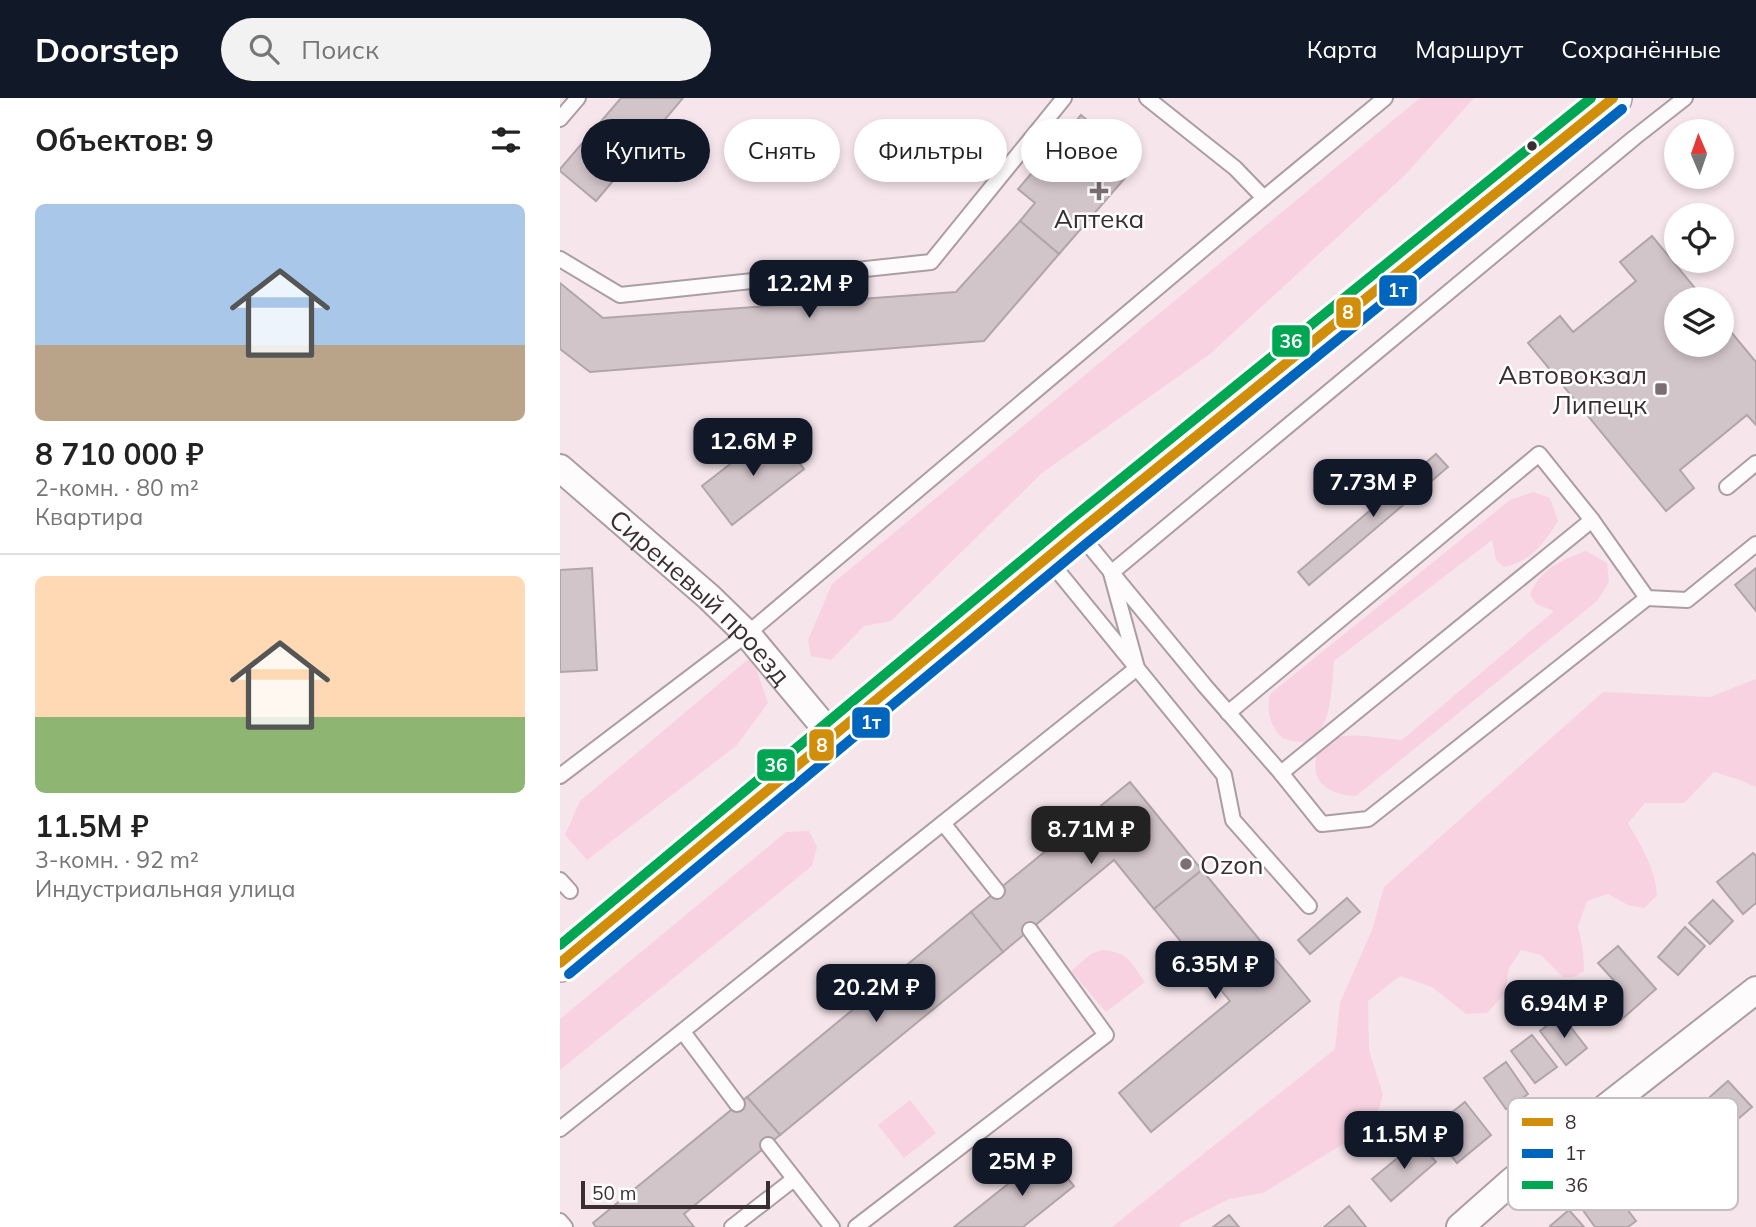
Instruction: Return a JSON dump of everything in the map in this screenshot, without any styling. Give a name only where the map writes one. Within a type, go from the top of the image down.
[{"type":"main road","points":[[560,963],[1078,532],[1613,98]]},
{"type":"street","name":"Сиреневый проезд","points":[[560,468],[709,597],[747,635],[832,736]]},
{"type":"street","points":[[1618,1098],[1756,989]]},
{"type":"street","points":[[1460,1227],[1508,1185]]},
{"type":"lane","points":[[560,118],[578,98]]},
{"type":"lane","points":[[560,259],[620,295],[932,262],[1064,98]]},
{"type":"lane","points":[[1147,98],[1235,167],[1264,198]]},
{"type":"lane","points":[[560,776],[747,635],[1385,98]]},
{"type":"lane","points":[[1111,573],[1685,98]]},
{"type":"lane","points":[[1228,713],[1539,454],[1592,520],[1647,598]]},
{"type":"lane","points":[[1727,487],[1756,463]]},
{"type":"lane","points":[[1281,773],[1592,520]]},
{"type":"lane","points":[[1078,532],[1322,824],[1368,819],[1647,598],[1687,600],[1756,544]]},
{"type":"lane","points":[[1047,558],[1224,775],[1233,820],[1309,906]]},
{"type":"lane","points":[[1111,573],[1136,667]]},
{"type":"lane","points":[[560,1129],[1136,667]]},
{"type":"lane","points":[[943,823],[997,891]]},
{"type":"lane","points":[[856,1227],[1106,1035],[1030,930]]},
{"type":"lane","points":[[683,1032],[737,1104]]},
{"type":"lane","points":[[768,1145],[832,1227]]},
{"type":"lane","points":[[732,1227],[794,1179]]},
{"type":"lane","points":[[560,1221],[565,1227]]},
{"type":"shaded area","points":[[1420,98],[1474,98],[1405,175],[1210,354],[1042,473],[891,621],[864,626],[831,660],[811,656],[808,640],[832,584]]},
{"type":"shaded area","points":[[1533,492],[1550,498],[1558,521],[1536,550],[1522,561],[1504,567],[1496,560],[1492,540],[1334,661],[1330,705],[1323,726],[1317,734],[1304,742],[1282,738],[1270,718],[1270,694],[1510,500]]},
{"type":"shaded area","points":[[1586,551],[1607,563],[1609,582],[1597,601],[1356,796],[1332,791],[1320,782],[1315,767],[1323,744],[1343,736],[1402,740],[1554,611],[1536,604],[1530,594],[1540,578],[1553,566]]},
{"type":"shaded area","points":[[752,656],[768,703],[736,746],[587,860],[565,835],[580,801]]},
{"type":"shaded area","points":[[1756,679],[1756,787],[1714,772],[1684,803],[1645,803],[1628,823],[1651,867],[1657,896],[1644,908],[1628,905],[1608,894],[1587,901],[1578,926],[1584,971],[1574,977],[1563,977],[1541,955],[1521,950],[1509,968],[1505,993],[1487,1013],[1466,1014],[1432,987],[1400,976],[1368,1001],[1369,1050],[1383,1095],[1374,1125],[1263,1193],[1229,1199],[1181,1223],[1179,1227],[1112,1227],[1335,1049],[1340,1003],[1372,930],[1384,887],[1603,692],[1710,697]]},
{"type":"shaded area","points":[[809,831],[817,847],[812,866],[560,1070],[560,1019],[786,832]]},
{"type":"shaded area","points":[[1102,950],[1124,956],[1145,982],[1106,1012],[1071,971],[1091,954]]},
{"type":"shaded area","points":[[910,1100],[936,1133],[904,1158],[878,1125]]},
{"type":"building","points":[[621,98],[683,98],[665,119],[603,119]]},
{"type":"building","points":[[581,145],[581,182],[612,182],[596,201],[560,169]]},
{"type":"building","points":[[1024,182],[1122,182],[1059,254],[1020,221],[1035,203],[1018,189]]},
{"type":"building","points":[[1020,221],[1059,254],[984,341],[590,372],[560,349],[560,283],[603,318],[956,292]]},
{"type":"building","name":"Автовокзал Липецк","points":[[1652,236],[1664,251],[1664,273],[1683,273],[1694,287],[1664,287],[1664,357],[1734,357],[1734,335],[1756,362],[1756,425],[1747,415],[1680,470],[1694,488],[1666,511],[1528,343],[1560,316],[1573,332],[1636,281],[1620,262]]},
{"type":"building","points":[[774,430],[804,469],[732,525],[702,486]]},
{"type":"building","points":[[1436,454],[1448,467],[1309,585],[1298,572]]},
{"type":"building","points":[[592,568],[597,670],[560,672],[560,570]]},
{"type":"building","points":[[1756,568],[1756,611],[1735,585]]},
{"type":"building","points":[[1130,782],[1202,870],[1154,909],[1114,860],[1003,952],[971,912]]},
{"type":"building","points":[[1753,853],[1756,856],[1756,903],[1743,914],[1717,882]]},
{"type":"building","points":[[1202,870],[1310,1001],[1151,1132],[1119,1093],[1230,1001],[1154,909]]},
{"type":"building","points":[[1347,898],[1360,912],[1310,954],[1298,940]]},
{"type":"building","points":[[1713,900],[1733,921],[1710,944],[1689,923]]},
{"type":"building","points":[[971,912],[1003,952],[780,1135],[747,1097]]},
{"type":"building","points":[[1685,927],[1705,946],[1678,975],[1658,957]]},
{"type":"building","points":[[1618,946],[1656,989],[1621,1020],[1603,999],[1619,986],[1598,963]]},
{"type":"building","points":[[1561,1015],[1587,1048],[1566,1065],[1540,1031]]},
{"type":"building","points":[[1532,1035],[1557,1067],[1535,1083],[1511,1051]]},
{"type":"building","points":[[1506,1062],[1528,1094],[1522,1098],[1508,1098],[1506,1109],[1484,1078]]},
{"type":"building","points":[[1728,1081],[1752,1107],[1738,1119],[1738,1098],[1709,1098]]},
{"type":"building","points":[[747,1097],[780,1135],[684,1214],[694,1227],[596,1227],[593,1223]]},
{"type":"building","points":[[1465,1102],[1491,1135],[1457,1163],[1430,1130]]},
{"type":"building","points":[[1418,1141],[1436,1162],[1391,1201],[1372,1179]]},
{"type":"building","points":[[1047,1153],[1074,1186],[1023,1227],[954,1227]]},
{"type":"building","points":[[1349,1206],[1366,1227],[1324,1227]]},
{"type":"building","points":[[1569,1210],[1584,1227],[1550,1226]]},
{"type":"building","points":[[1583,1210],[1628,1210],[1636,1221],[1628,1227],[1595,1227]]},
{"type":"building","points":[[1229,1215],[1239,1227],[1213,1227]]},
{"type":"transit line","name":"36","points":[[560,945],[1069,521],[1591,98]]},
{"type":"transit line","name":"8","points":[[560,963],[1078,532],[1613,98]]},
{"type":"transit line","name":"1т","points":[[569,974],[1087,543],[1622,109]]},
{"type":"place","name":"Аптека","points":[[1099,191]]},
{"type":"place","name":"Автовокзал Липецк","points":[[1661,389]]},
{"type":"place","name":"Ozon","points":[[1186,864]]}]
